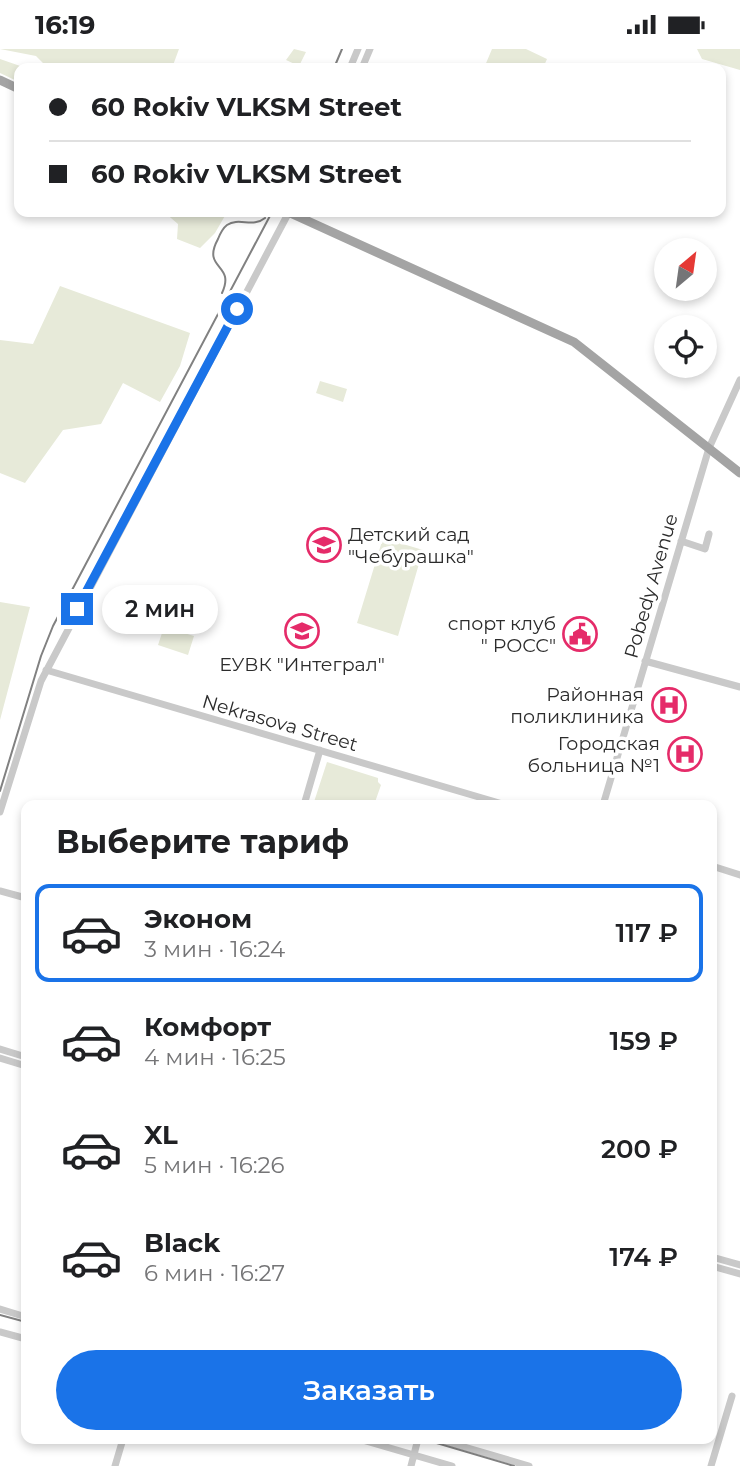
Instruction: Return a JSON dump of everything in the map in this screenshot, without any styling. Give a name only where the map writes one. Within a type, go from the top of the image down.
[{"type":"main road","points":[[300,217],[575,342],[740,473]]},
{"type":"street","points":[[0,812],[31,706],[46,670],[286,217]]},
{"type":"street","name":"Pobedy Avenue","points":[[604,800],[709,448],[739,385]]},
{"type":"street","points":[[681,541],[705,549],[709,534]]},
{"type":"street","points":[[645,661],[740,687]]},
{"type":"street","name":"Nekrasova Street","points":[[46,670],[489,800]]},
{"type":"street","points":[[305,800],[320,750]]},
{"type":"street","points":[[717,868],[740,875]]},
{"type":"street","points":[[0,891],[21,897]]},
{"type":"street","points":[[0,1049],[21,1063]]},
{"type":"street","points":[[0,1058],[21,1057]]},
{"type":"street","points":[[717,1258],[740,1265]]},
{"type":"street","points":[[717,1267],[740,1274]]},
{"type":"street","points":[[0,1309],[21,1315]]},
{"type":"street","points":[[0,1332],[21,1338]]},
{"type":"street","points":[[711,1466],[732,1396]]},
{"type":"street","points":[[115,1466],[122,1444]]},
{"type":"street","points":[[376,1444],[452,1466]]},
{"type":"street","points":[[411,1466],[416,1444]]},
{"type":"street","points":[[454,1444],[529,1466]]},
{"type":"green space","points":[[0,49],[179,49],[174,63],[43,63],[36,56]]},
{"type":"green space","points":[[294,49],[306,52],[300,63],[286,60]]},
{"type":"green space","points":[[492,49],[526,49],[547,59],[545,63],[486,63]]},
{"type":"green space","points":[[697,49],[740,49],[740,70],[726,66],[726,63],[702,59]]},
{"type":"green space","points":[[0,59],[14,64],[14,80],[0,73]]},
{"type":"green space","points":[[170,217],[224,217],[215,233],[200,248],[177,239],[178,224]]},
{"type":"green space","points":[[60,286],[190,333],[180,366],[160,402],[123,383],[101,424],[63,430],[25,483],[0,473],[0,340],[33,344]]},
{"type":"green space","points":[[320,381],[347,389],[343,402],[316,393]]},
{"type":"green space","points":[[383,538],[423,550],[398,636],[357,623]]},
{"type":"green space","points":[[0,602],[30,607],[0,720]]},
{"type":"green space","points":[[164,627],[194,636],[188,655],[158,645]]},
{"type":"green space","points":[[327,762],[378,778],[381,785],[376,800],[315,800]]},
{"type":"tram line","points":[[336,63],[342,49]]},
{"type":"tram line","points":[[0,791],[41,656],[53,626],[269,217]]},
{"type":"tram line","points":[[222,293],[225,276],[213,256],[222,231],[232,223],[256,222],[265,218]]},
{"type":"tram line","points":[[0,1315],[21,1321]]},
{"type":"tram line","points":[[440,1444],[514,1466]]},
{"type":"place","name":"Детский сад \"Чебурашка\"","points":[[324,545]]},
{"type":"place","name":"ЕУВК \"Интеграл\"","points":[[302,631]]},
{"type":"place","name":"спорт клуб \" РОСС\"","points":[[580,634]]},
{"type":"place","name":"Районная поликлиника","points":[[669,705]]},
{"type":"place","name":"Городская больница №1","points":[[685,754]]},
{"type":"route","points":[[77,609],[237,309]]}]
